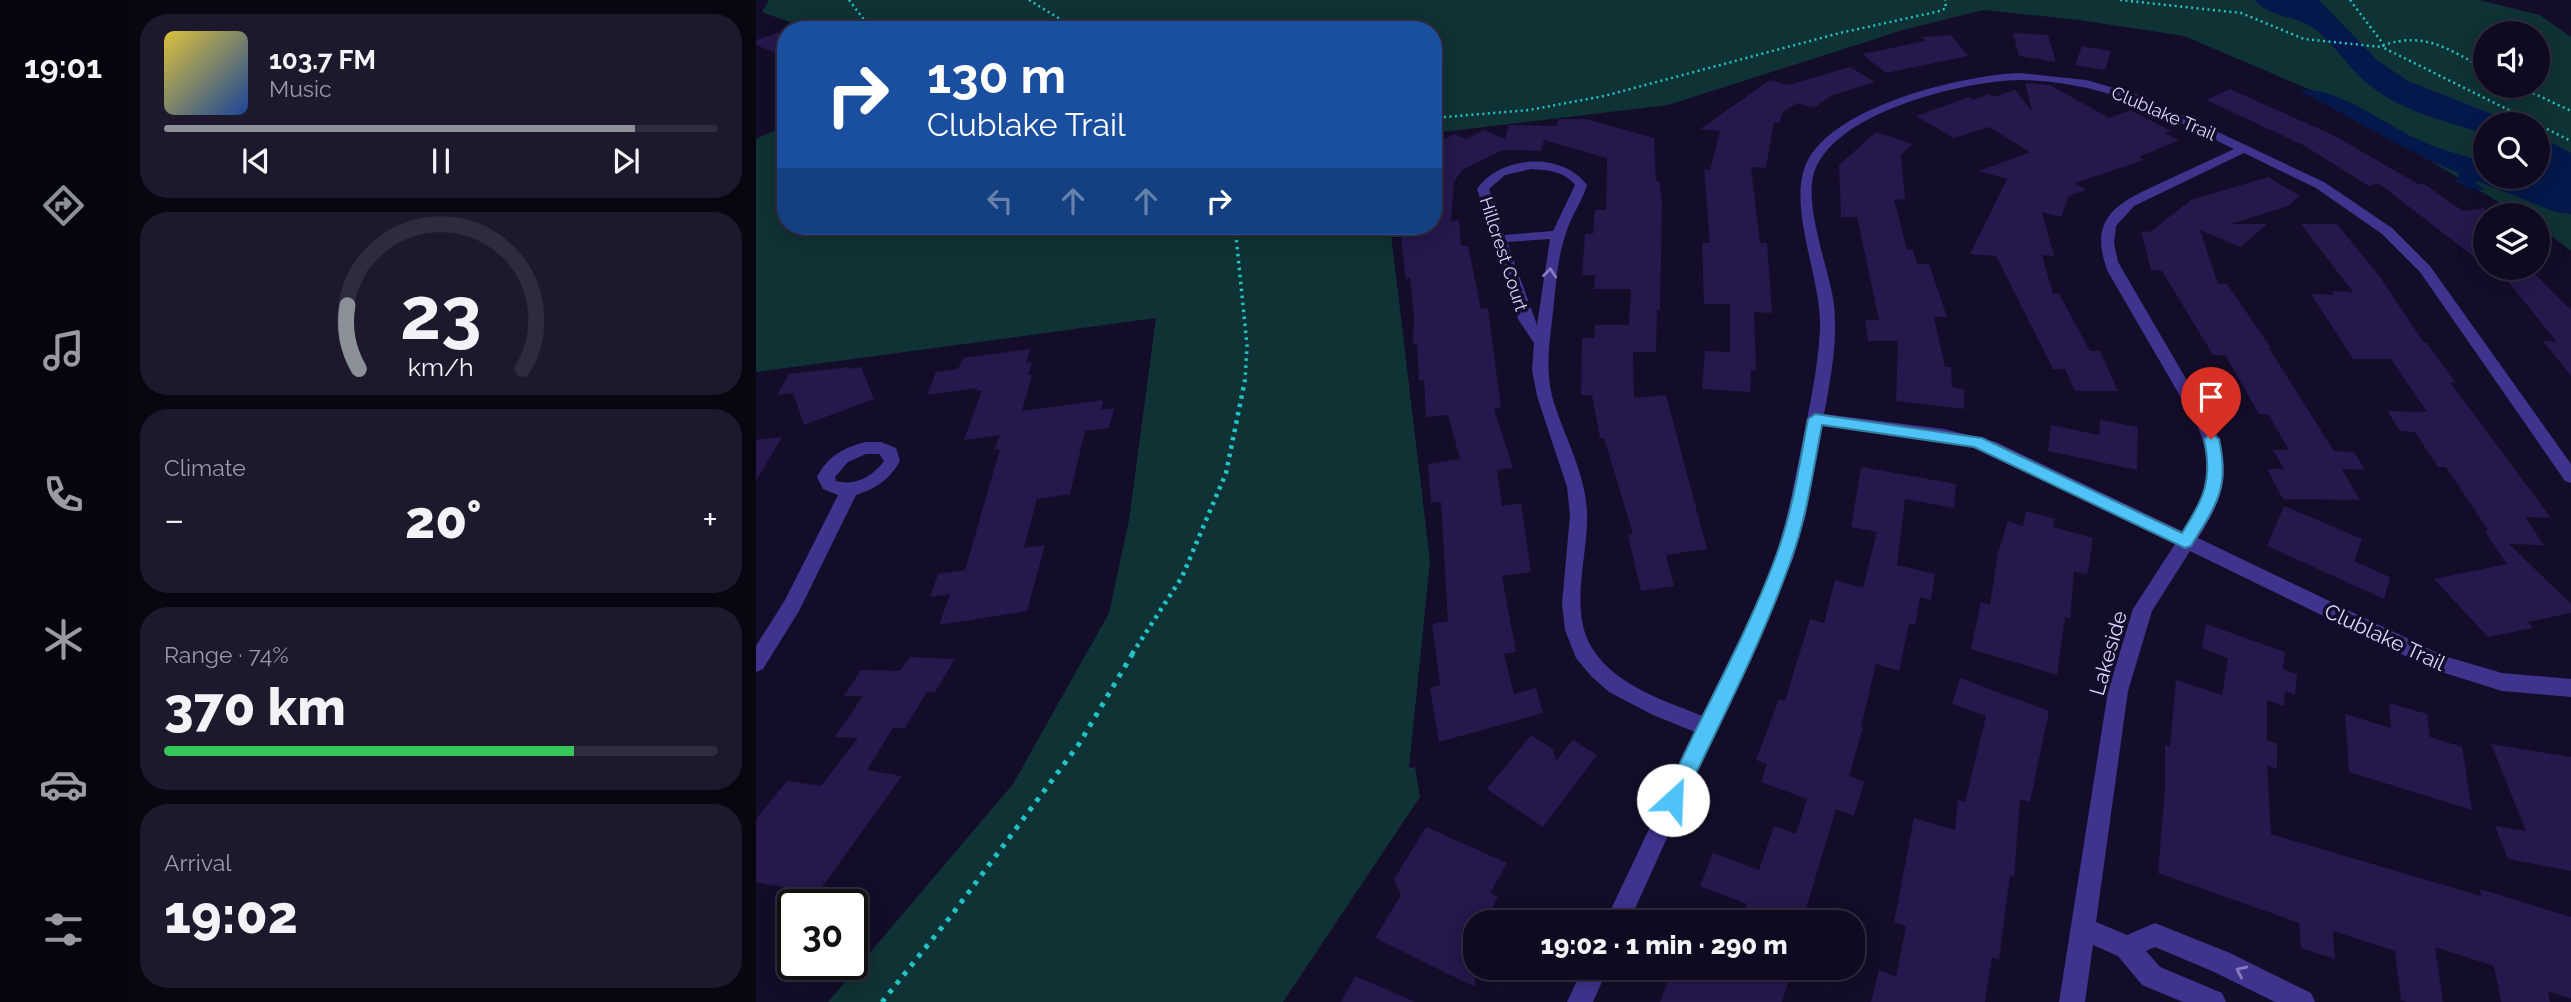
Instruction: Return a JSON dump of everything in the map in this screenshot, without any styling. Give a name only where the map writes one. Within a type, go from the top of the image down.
[{"type":"street","name":"Clublake Trail","points":[[1622,910],[1784,559],[1797,514],[1826,356],[1828,313],[1804,189],[1812,163],[1832,138],[1848,125],[1870,114],[1956,83],[1990,78],[2033,77],[2077,82],[2122,92],[2245,148],[2334,193],[2373,219],[2412,255],[2571,477]]},
{"type":"street","name":"Lakeside","points":[[2073,1002],[2118,691],[2129,649],[2144,608],[2209,502],[2214,489],[2217,464],[2200,414],[2115,272],[2105,240],[2115,214],[2129,203],[2245,148]]},
{"type":"street","name":"Hillcrest Court","points":[[1539,340],[1525,319],[1483,194],[1484,184],[1496,174],[1530,166],[1561,168],[1579,180],[1579,190],[1558,235],[1539,340],[1545,400],[1571,472],[1578,503],[1572,603],[1577,639],[1590,662],[1611,684],[1645,703],[1706,727]]},
{"type":"street","points":[[1499,239],[1558,235]]},
{"type":"street","name":"Clublake Trail","points":[[1815,419],[1977,442],[2460,671],[2527,686],[2571,688]]},
{"type":"street","points":[[756,663],[792,605],[850,489]]},
{"type":"street","points":[[2084,929],[2127,947],[2151,976],[2213,1002]]},
{"type":"street","points":[[2127,947],[2155,935],[2221,962],[2302,1002]]},
{"type":"street","points":[[1580,1002],[1590,980]]},
{"type":"path","points":[[849,0],[865,21]]},
{"type":"path","points":[[1029,0],[1063,21]]},
{"type":"path","points":[[1442,117],[1501,113],[1604,96],[1840,33],[1940,11],[1946,8],[1945,0]]},
{"type":"path","points":[[2120,0],[2241,13],[2304,39],[2383,46],[2416,38],[2434,41],[2473,62]]},
{"type":"path","points":[[2350,0],[2383,46],[2571,141]]},
{"type":"path","points":[[2543,98],[2571,111]]},
{"type":"path","points":[[882,1002],[1032,810],[1079,744],[1142,637],[1182,577],[1226,472],[1244,391],[1247,345],[1236,235]]},
{"type":"green space","points":[[769,0],[2479,0],[2540,15],[2548,21],[2473,21],[2473,98],[2550,98],[2550,22],[2571,37],[2571,251],[2550,235],[2550,203],[2500,203],[2477,189],[2550,189],[2550,112],[2473,112],[2473,187],[2318,93],[2184,36],[2079,20],[1983,10],[1903,30],[1668,105],[1442,132],[1442,21],[786,21],[762,12]]},
{"type":"green space","points":[[777,129],[777,235],[1391,235],[1430,561],[1409,768],[1415,767],[1420,797],[1283,1002],[828,1002],[847,980],[868,980],[868,955],[1013,784],[1109,613],[1129,520],[1156,318],[756,372],[756,139]]},
{"type":"water","points":[[2255,0],[2319,0],[2377,60],[2408,81],[2487,112],[2473,112],[2473,130],[2439,120],[2394,101],[2368,84],[2312,27],[2261,6]]},
{"type":"water","points":[[2298,90],[2314,91],[2348,101],[2428,144],[2473,158],[2473,189],[2485,190],[2471,189],[2456,182],[2459,175],[2456,172]]},
{"type":"water","points":[[2550,142],[2571,153],[2571,214],[2550,210],[2550,203],[2533,203],[2497,189],[2550,189]]},
{"type":"building","points":[[777,33],[777,53],[756,45],[756,40]]},
{"type":"building","points":[[2013,33],[2048,35],[2056,62],[2019,56]]},
{"type":"building","points":[[1951,35],[1968,56],[1886,73],[1862,54],[1925,41],[1922,37]]},
{"type":"building","points":[[2082,46],[2111,51],[2105,70],[2075,65]]},
{"type":"building","points":[[1850,67],[1875,82],[1830,96],[1814,108],[1797,103],[1783,112],[1779,123],[1774,122],[1766,168],[1751,167],[1760,243],[1767,243],[1772,313],[1754,312],[1756,371],[1751,370],[1750,392],[1702,389],[1705,351],[1730,352],[1730,304],[1704,304],[1702,243],[1710,243],[1704,169],[1710,170],[1720,131],[1700,129],[1770,80],[1788,85]]},
{"type":"building","points":[[2025,83],[2050,85],[2109,118],[2130,110],[2171,131],[2165,133],[2179,140],[2139,157],[2144,160],[2075,183],[2086,190],[2069,196],[2061,217],[2042,212],[2054,256],[2042,255],[2053,294],[2059,294],[2090,351],[2100,351],[2118,391],[2075,391],[2065,369],[2053,369],[1996,256],[1970,254],[2007,179],[1979,171],[2030,152],[1989,127],[1954,138],[1916,116],[1969,97],[1973,100],[1989,94],[1993,97],[2015,90],[2032,111]]},
{"type":"building","points":[[2230,89],[2335,136],[2418,184],[2424,184],[2463,211],[2473,210],[2473,256],[2378,183],[2369,186],[2305,146],[2206,100]]},
{"type":"building","points":[[1558,119],[1585,119],[1654,138],[1656,181],[1659,181],[1662,202],[1660,310],[1657,310],[1656,352],[1633,352],[1634,398],[1666,395],[1707,549],[1666,555],[1674,586],[1641,591],[1628,535],[1633,534],[1604,438],[1600,438],[1592,395],[1581,395],[1582,338],[1594,338],[1595,325],[1629,325],[1631,289],[1594,289],[1595,275],[1582,275],[1585,234],[1593,234],[1595,210],[1606,210],[1607,158],[1544,140],[1541,151],[1503,150],[1462,170],[1454,182],[1451,221],[1459,220],[1461,246],[1468,246],[1481,309],[1488,308],[1501,408],[1494,409],[1513,468],[1497,470],[1502,506],[1521,503],[1531,572],[1502,576],[1516,652],[1504,654],[1514,694],[1536,688],[1543,713],[1439,742],[1430,688],[1440,685],[1432,624],[1448,621],[1441,502],[1431,503],[1428,464],[1460,459],[1448,415],[1426,417],[1424,380],[1419,381],[1417,344],[1413,345],[1414,316],[1410,278],[1406,279],[1402,235],[1442,235],[1442,140],[1454,134],[1466,139],[1484,130],[1505,139],[1509,125],[1557,126]]},
{"type":"building","points":[[1876,132],[1913,144],[1901,155],[1905,200],[1894,199],[1907,250],[1913,250],[1917,264],[1929,264],[1947,317],[1934,317],[1945,367],[1951,367],[1952,387],[1964,389],[1964,409],[1896,401],[1898,341],[1868,341],[1865,320],[1879,320],[1857,217],[1841,217],[1839,165]]},
{"type":"building","points":[[2268,177],[2300,196],[2288,206],[2231,224],[2267,224],[2240,247],[2200,230],[2218,284],[2227,284],[2271,348],[2334,451],[2354,452],[2365,470],[2342,469],[2360,500],[2283,499],[2267,469],[2284,469],[2273,450],[2289,450],[2268,414],[2259,414],[2225,355],[2213,355],[2162,271],[2151,270],[2141,231],[2150,232],[2191,200]]},
{"type":"building","points":[[2301,224],[2337,224],[2380,277],[2424,343],[2427,343],[2456,383],[2450,382],[2551,518],[2525,517],[2544,545],[2509,544],[2571,604],[2571,613],[2528,622],[2533,628],[2488,637],[2434,579],[2507,564],[2446,467],[2438,467],[2415,432],[2400,431],[2387,411],[2427,412],[2391,359],[2353,359],[2311,294],[2353,292]]},
{"type":"building","points":[[2507,280],[2541,280],[2571,310],[2571,376],[2543,341],[2557,342]]},
{"type":"building","points":[[1030,349],[1026,363],[1032,362],[1028,375],[1032,375],[1022,411],[1103,400],[1101,410],[1114,408],[1109,428],[1085,431],[1070,494],[1037,499],[1024,548],[1045,545],[1027,611],[939,625],[950,594],[930,597],[938,574],[965,570],[1000,449],[994,450],[1000,435],[964,440],[982,390],[976,391],[977,388],[927,395],[936,372],[958,369],[963,358]]},
{"type":"building","points":[[848,367],[847,369],[861,367],[874,399],[804,425],[793,393],[777,395],[789,374]]},
{"type":"building","points":[[2100,420],[2138,427],[2137,470],[2048,451],[2051,425],[2099,435]]},
{"type":"building","points":[[782,437],[756,481],[756,440]]},
{"type":"building","points":[[1861,467],[1956,484],[1954,508],[1905,499],[1897,565],[1935,574],[1931,600],[1920,597],[1915,625],[1909,623],[1899,671],[1876,664],[1863,727],[1849,776],[1864,782],[1854,816],[1836,809],[1806,910],[1745,910],[1747,904],[1700,886],[1713,853],[1759,870],[1774,826],[1796,834],[1807,799],[1761,782],[1767,764],[1756,760],[1779,699],[1785,701],[1810,619],[1824,623],[1835,580],[1863,588],[1877,532],[1851,527]]},
{"type":"building","points":[[2284,506],[2362,539],[2354,561],[2390,577],[2384,599],[2267,546]]},
{"type":"building","points":[[2026,511],[2055,519],[2053,527],[2093,538],[2087,575],[2074,571],[2070,619],[2065,617],[2057,675],[1971,649],[1981,602],[1990,605],[1998,553],[2008,521],[2023,526]]},
{"type":"building","points":[[2206,624],[2285,652],[2283,669],[2297,674],[2295,695],[2285,691],[2284,706],[2267,700],[2267,740],[2277,744],[2277,769],[2267,765],[2271,834],[2481,896],[2480,889],[2571,917],[2571,999],[2548,991],[2550,1002],[2501,1002],[2494,966],[2435,947],[2443,1002],[2401,1000],[2395,951],[2333,931],[2335,959],[2301,948],[2299,923],[2158,873],[2165,789],[2165,745],[2170,747],[2176,680],[2222,695],[2228,658],[2202,648]]},
{"type":"building","points":[[910,657],[955,659],[935,692],[927,692],[905,728],[893,728],[867,770],[902,776],[821,889],[786,889],[756,882],[756,819],[787,781],[821,786],[858,738],[835,737],[863,696],[844,696],[861,670],[900,671]]},
{"type":"building","points":[[1960,678],[2049,711],[2030,802],[2020,799],[2014,877],[2010,875],[1999,960],[1992,957],[1985,1002],[1871,1002],[1879,970],[1896,977],[1906,927],[1894,922],[1914,818],[1955,830],[1958,800],[1965,802],[1986,716],[1952,704]]},
{"type":"building","points":[[2389,703],[2427,714],[2430,737],[2462,747],[2472,810],[2349,772],[2345,714],[2391,728]]},
{"type":"building","points":[[1531,735],[1553,749],[1556,761],[1573,740],[1597,755],[1543,827],[1487,789]]},
{"type":"building","points":[[2491,744],[2571,757],[2571,871],[2508,859],[2495,826],[2526,831]]},
{"type":"building","points":[[1426,827],[1507,863],[1490,893],[1498,897],[1491,910],[1463,910],[1463,980],[1475,980],[1475,987],[1375,938],[1401,895],[1394,879]]},
{"type":"building","points":[[1355,976],[1415,1002],[1341,1002]]},
{"type":"building","points":[[1668,980],[1789,980],[1782,1002],[1660,1002]]},
{"type":"route","points":[[1673,800],[1784,559],[1797,514],[1815,419],[1944,435],[1977,442],[2001,451],[2185,542],[2214,489],[2217,464],[2211,439]]}]
